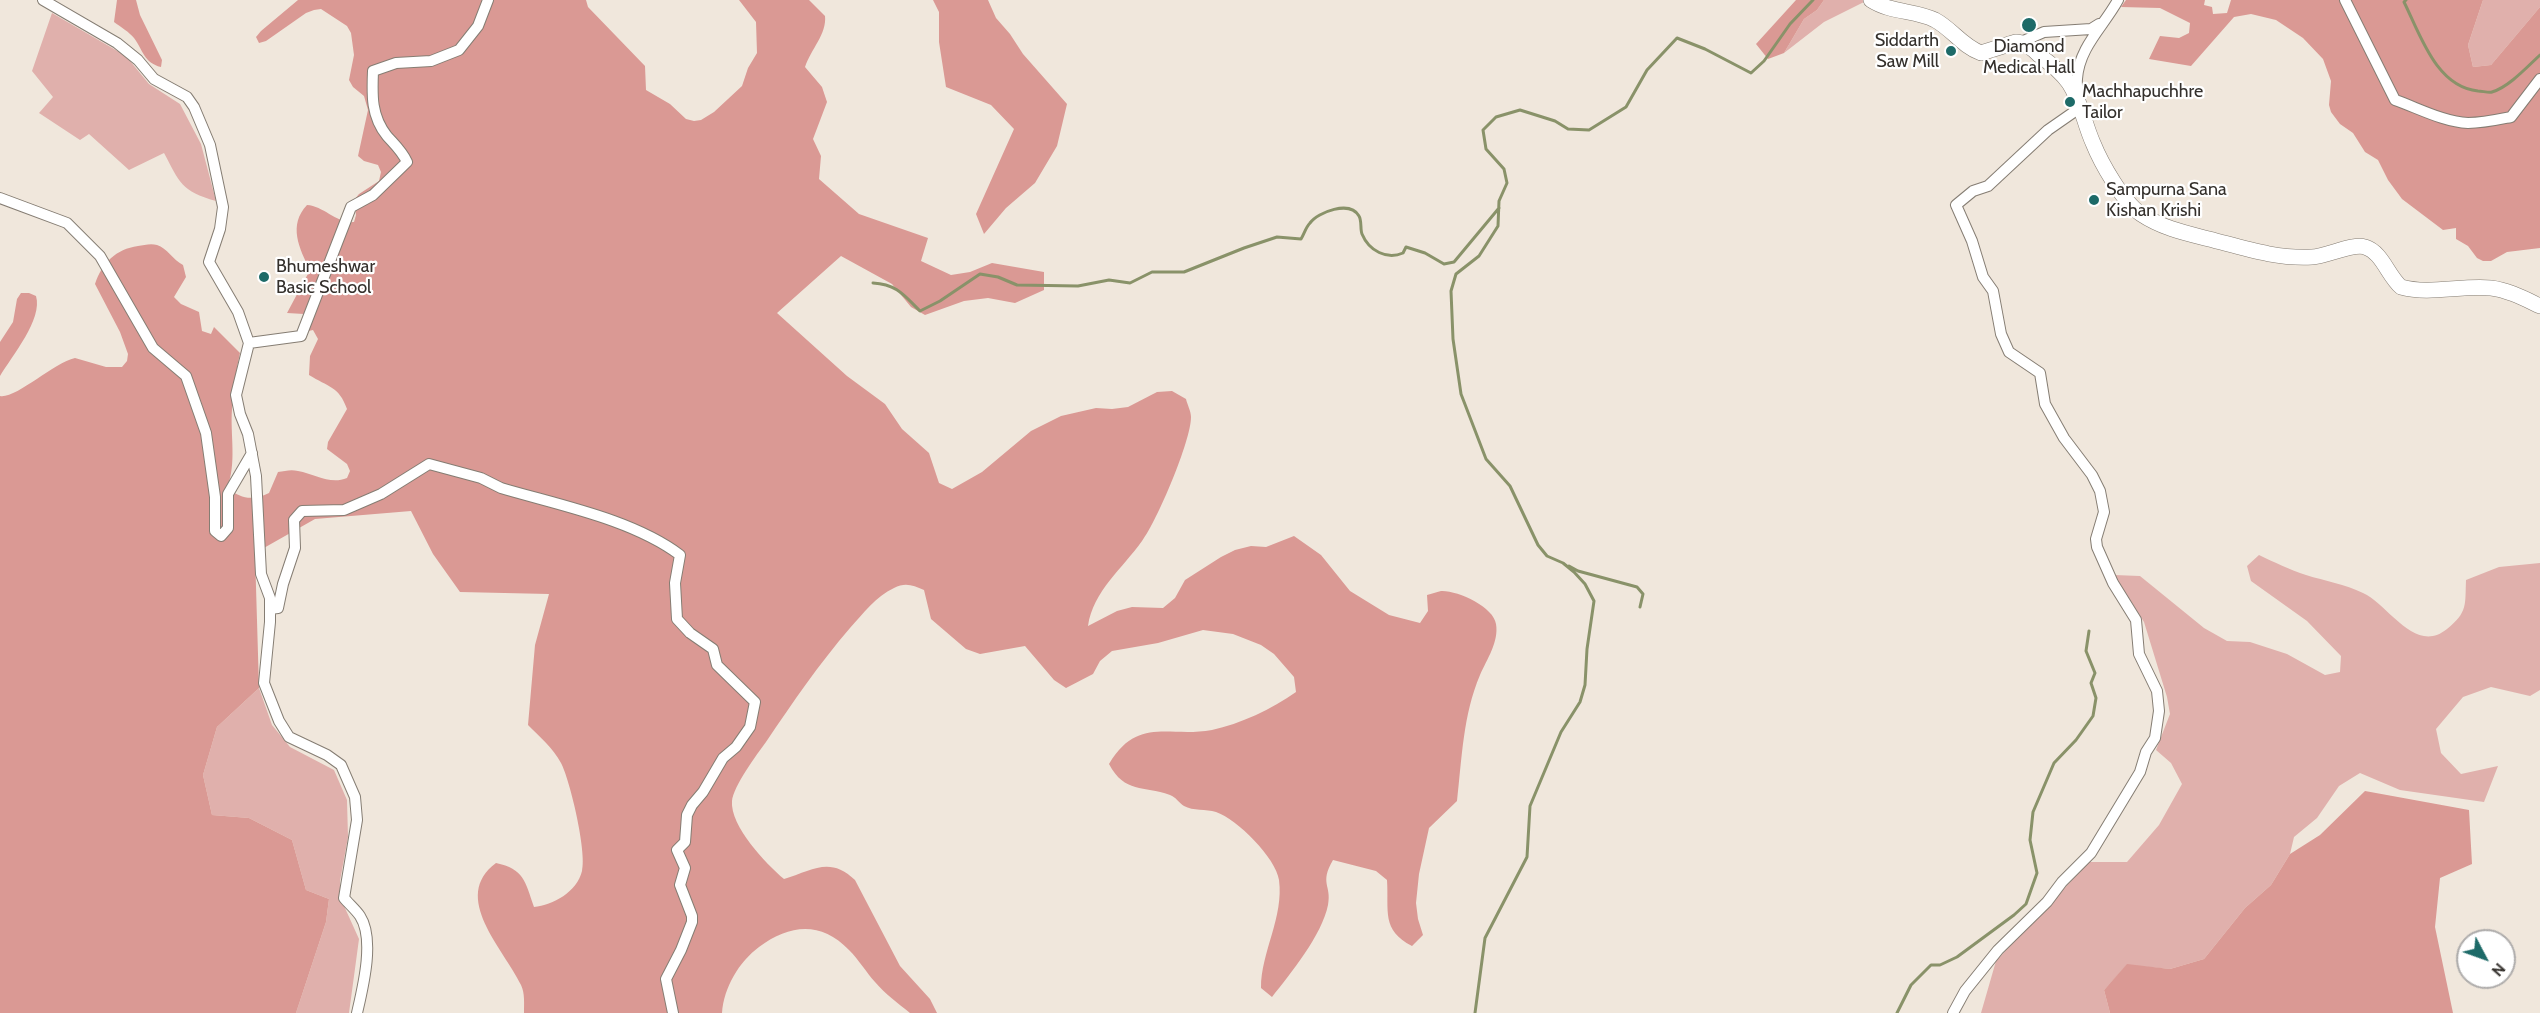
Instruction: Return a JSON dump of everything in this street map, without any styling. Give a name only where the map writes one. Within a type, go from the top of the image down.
[{"type":"main road","points":[[1872,0],[1891,9],[1936,21],[1966,46],[1981,53],[2020,42],[2055,68],[2069,84],[2081,107],[2093,144],[2124,196],[2139,213],[2155,222],[2185,234],[2272,255],[2295,258],[2318,256],[2359,246],[2367,247],[2375,253],[2401,287],[2417,290],[2492,288],[2540,306]]},
{"type":"street","points":[[43,0],[117,43],[138,60],[154,79],[187,97],[194,107],[210,145],[224,207],[220,229],[209,262],[238,312],[249,343],[236,394],[252,453],[260,511],[261,574],[270,598],[268,657],[264,683],[279,721],[289,737],[327,755],[341,765],[355,796],[357,820],[344,898],[361,917],[367,941],[363,983],[357,1013]]},
{"type":"street","points":[[249,343],[301,336],[351,207],[373,195],[407,162],[402,150],[386,135],[371,104],[373,71],[396,63],[431,61],[459,50],[478,26],[488,0]]},
{"type":"street","points":[[1953,1013],[1965,991],[1998,950],[2047,902],[2062,882],[2091,853],[2140,772],[2146,752],[2155,738],[2159,711],[2157,691],[2139,654],[2136,620],[2113,583],[2097,547],[2096,538],[2104,512],[2100,490],[2092,475],[2064,438],[2045,404],[2040,373],[2009,352],[2004,343],[1993,291],[1983,277],[1972,241],[1956,205],[1973,191],[1988,186],[2048,130],[2081,107],[2077,80],[2080,61],[2092,36],[2118,0]]},
{"type":"street","points":[[2345,0],[2395,99],[2445,118],[2465,123],[2484,122],[2511,117],[2540,80]]},
{"type":"street","points":[[2020,42],[2044,32],[2091,29],[2102,23]]},
{"type":"street","points":[[0,198],[67,223],[100,256],[153,348],[186,376],[206,433],[214,496],[215,531],[221,536],[228,528],[228,494],[252,453]]},
{"type":"street","points":[[270,609],[278,608],[282,584],[295,548],[294,520],[302,512],[344,510],[381,494],[429,464],[482,478],[501,488],[630,527],[666,544],[680,555],[675,583],[677,619],[690,633],[713,649],[717,665],[755,702],[750,727],[736,747],[723,759],[703,792],[692,805],[687,815],[685,842],[677,850],[685,868],[680,885],[692,916],[681,950],[666,979],[673,1013]]},
{"type":"shaded area","points":[[117,0],[136,0],[140,15],[162,60],[161,67],[147,59],[134,38],[114,22]]},
{"type":"shaded area","points":[[298,0],[586,0],[588,7],[645,66],[646,90],[670,104],[686,119],[694,121],[701,120],[714,112],[742,86],[748,68],[757,53],[756,22],[739,0],[809,0],[825,16],[824,29],[805,67],[822,87],[827,102],[813,139],[821,156],[819,179],[859,214],[928,238],[921,261],[951,275],[970,272],[992,263],[1044,272],[1044,290],[1015,303],[988,298],[964,301],[925,315],[911,307],[892,284],[841,256],[777,313],[847,376],[885,404],[902,429],[929,453],[939,483],[952,489],[982,472],[1031,431],[1061,416],[1096,408],[1128,407],[1157,392],[1172,391],[1186,399],[1191,415],[1190,428],[1164,499],[1142,541],[1102,591],[1091,613],[1088,626],[1117,611],[1132,607],[1163,608],[1175,598],[1185,580],[1221,557],[1235,550],[1251,546],[1266,547],[1294,536],[1321,555],[1350,591],[1389,615],[1420,623],[1428,611],[1427,595],[1448,591],[1474,601],[1494,618],[1496,637],[1474,690],[1470,706],[1457,801],[1429,828],[1419,874],[1416,903],[1423,935],[1412,946],[1395,933],[1389,919],[1387,880],[1376,871],[1333,860],[1326,880],[1329,898],[1325,917],[1313,941],[1272,997],[1261,988],[1280,894],[1279,880],[1271,861],[1254,840],[1225,816],[1212,811],[1188,808],[1170,795],[1128,784],[1115,774],[1109,764],[1120,749],[1143,734],[1196,732],[1234,724],[1256,715],[1296,692],[1294,677],[1274,654],[1261,645],[1233,634],[1203,630],[1158,643],[1112,651],[1100,661],[1093,674],[1066,688],[1054,680],[1025,646],[980,654],[966,649],[931,619],[924,590],[905,585],[887,591],[876,600],[839,642],[806,684],[752,762],[736,788],[732,801],[737,822],[750,844],[784,879],[813,869],[829,867],[837,868],[855,880],[900,966],[930,999],[937,1013],[910,1013],[879,986],[853,954],[838,941],[816,930],[805,929],[794,930],[771,939],[745,960],[729,985],[722,1013],[524,1013],[522,988],[485,923],[479,907],[478,891],[483,877],[496,863],[518,873],[525,883],[534,907],[541,906],[570,891],[582,871],[580,833],[565,772],[554,752],[528,725],[535,645],[549,594],[460,592],[433,554],[411,511],[315,519],[255,553],[259,688],[217,727],[203,775],[212,815],[249,818],[292,840],[306,890],[329,899],[326,922],[296,1013],[0,1013],[0,396],[25,387],[56,366],[75,358],[106,367],[122,367],[127,361],[128,354],[120,332],[95,284],[106,264],[123,250],[155,244],[183,265],[186,277],[174,297],[181,304],[199,312],[202,331],[211,334],[214,327],[240,353],[233,395],[232,469],[227,488],[242,497],[252,498],[269,493],[278,472],[295,470],[322,478],[341,480],[347,478],[350,471],[347,464],[327,449],[328,442],[347,409],[344,401],[336,391],[309,375],[310,356],[318,339],[313,330],[300,333],[304,314],[287,313],[310,270],[297,237],[298,220],[301,213],[307,205],[313,206],[342,220],[354,222],[356,215],[354,200],[379,181],[381,172],[378,165],[364,161],[358,156],[368,110],[364,96],[353,87],[349,80],[354,55],[351,33],[347,26],[321,9],[306,13],[266,41],[259,43],[256,37]]},
{"type":"shaded area","points":[[933,0],[988,0],[996,18],[1023,54],[1067,104],[1057,146],[1035,183],[1006,208],[984,234],[976,214],[1014,129],[991,105],[946,87],[939,42],[939,12]]},
{"type":"shaded area","points":[[1796,0],[1824,0],[1817,10],[1804,19],[1784,53],[1768,59],[1756,44]]},
{"type":"shaded area","points":[[1824,0],[1868,0],[1824,22],[1784,53],[1804,19],[1817,10]]},
{"type":"shaded area","points":[[2126,0],[2205,0],[2204,5],[2212,7],[2213,14],[2227,13],[2231,0],[2483,0],[2468,45],[2473,67],[2491,65],[2540,7],[2540,248],[2507,252],[2491,261],[2483,261],[2477,258],[2468,246],[2456,239],[2456,228],[2443,230],[2402,199],[2388,180],[2378,160],[2365,152],[2353,133],[2340,124],[2331,112],[2329,105],[2331,81],[2323,59],[2303,38],[2276,20],[2251,14],[2234,17],[2191,66],[2149,59],[2160,36],[2179,38],[2189,33],[2190,23],[2160,8],[2121,7]]},
{"type":"shaded area","points":[[2483,0],[2540,0],[2540,7],[2491,65],[2473,67],[2468,45]]},
{"type":"shaded area","points":[[52,13],[126,56],[149,84],[180,104],[201,144],[216,201],[195,194],[188,189],[178,179],[164,153],[129,170],[89,134],[80,140],[39,113],[53,97],[32,71]]},
{"type":"shaded area","points":[[21,293],[36,296],[35,315],[25,337],[0,376],[0,342],[13,322],[17,299]]},
{"type":"shaded area","points":[[2259,555],[2300,573],[2363,593],[2403,625],[2424,636],[2435,635],[2447,629],[2459,618],[2465,602],[2466,580],[2499,567],[2540,563],[2540,690],[2530,696],[2491,687],[2463,697],[2436,729],[2441,753],[2461,774],[2498,766],[2484,802],[2400,790],[2360,773],[2339,786],[2317,818],[2294,837],[2290,854],[2271,885],[2245,908],[2204,959],[2170,969],[2127,965],[2104,990],[2110,1013],[1981,1013],[1996,961],[2089,862],[2127,862],[2159,825],[2182,784],[2171,763],[2156,750],[2170,714],[2167,697],[2144,622],[2114,575],[2140,576],[2204,628],[2227,641],[2250,642],[2287,654],[2325,675],[2340,672],[2341,656],[2307,621],[2251,581],[2247,566]]},
{"type":"shaded area","points":[[259,688],[272,725],[290,747],[334,770],[347,800],[348,837],[340,881],[340,897],[359,939],[349,1013],[296,1013],[326,922],[329,899],[306,890],[292,840],[249,818],[212,815],[203,775],[217,727]]},
{"type":"shaded area","points":[[2365,791],[2469,810],[2472,864],[2440,878],[2435,927],[2453,1013],[2110,1013],[2104,990],[2127,964],[2170,969],[2204,959],[2245,908],[2271,885],[2290,854],[2320,835]]},
{"type":"waterway","points":[[1475,1013],[1485,938],[1527,857],[1530,806],[1561,732],[1580,702],[1585,685],[1587,649],[1594,601],[1585,584],[1574,572],[1563,563],[1547,556],[1538,545],[1510,486],[1486,459],[1461,394],[1453,339],[1451,291],[1456,274],[1479,256],[1498,226],[1499,201],[1507,183],[1504,169],[1486,149],[1483,130],[1496,117],[1520,110],[1555,121],[1568,129],[1589,130],[1626,107],[1647,70],[1677,38],[1705,49],[1751,73],[1764,61],[1790,24],[1813,0]]},
{"type":"waterway","points":[[2406,0],[2404,2],[2431,57],[2440,70],[2463,87],[2492,92],[2518,76],[2540,55]]},
{"type":"waterway","points":[[873,283],[894,288],[920,311],[940,301],[980,274],[998,277],[1017,285],[1078,286],[1109,280],[1130,283],[1152,272],[1184,272],[1277,237],[1301,239],[1307,226],[1314,219],[1334,209],[1342,208],[1355,211],[1359,216],[1361,232],[1365,240],[1379,252],[1385,255],[1397,255],[1403,253],[1406,247],[1425,253],[1444,264],[1454,262],[1499,208]]},
{"type":"waterway","points":[[1569,566],[1578,571],[1637,587],[1643,594],[1640,607]]},
{"type":"waterway","points":[[1897,1013],[1911,985],[1931,965],[1940,965],[1957,957],[2026,904],[2037,873],[2030,840],[2033,812],[2054,763],[2076,740],[2093,716],[2096,698],[2091,683],[2095,673],[2086,651],[2089,631]]},
{"type":"place","name":"Diamond Medical Hall","points":[[2029,25]]},
{"type":"place","name":"Siddarth Saw Mill","points":[[1951,51]]},
{"type":"place","name":"Machhapuchhre Tailor","points":[[2070,102]]},
{"type":"place","name":"Sampurna Sana Kishan Krishi","points":[[2094,200]]},
{"type":"place","name":"Bhumeshwar Basic School","points":[[264,277]]}]
